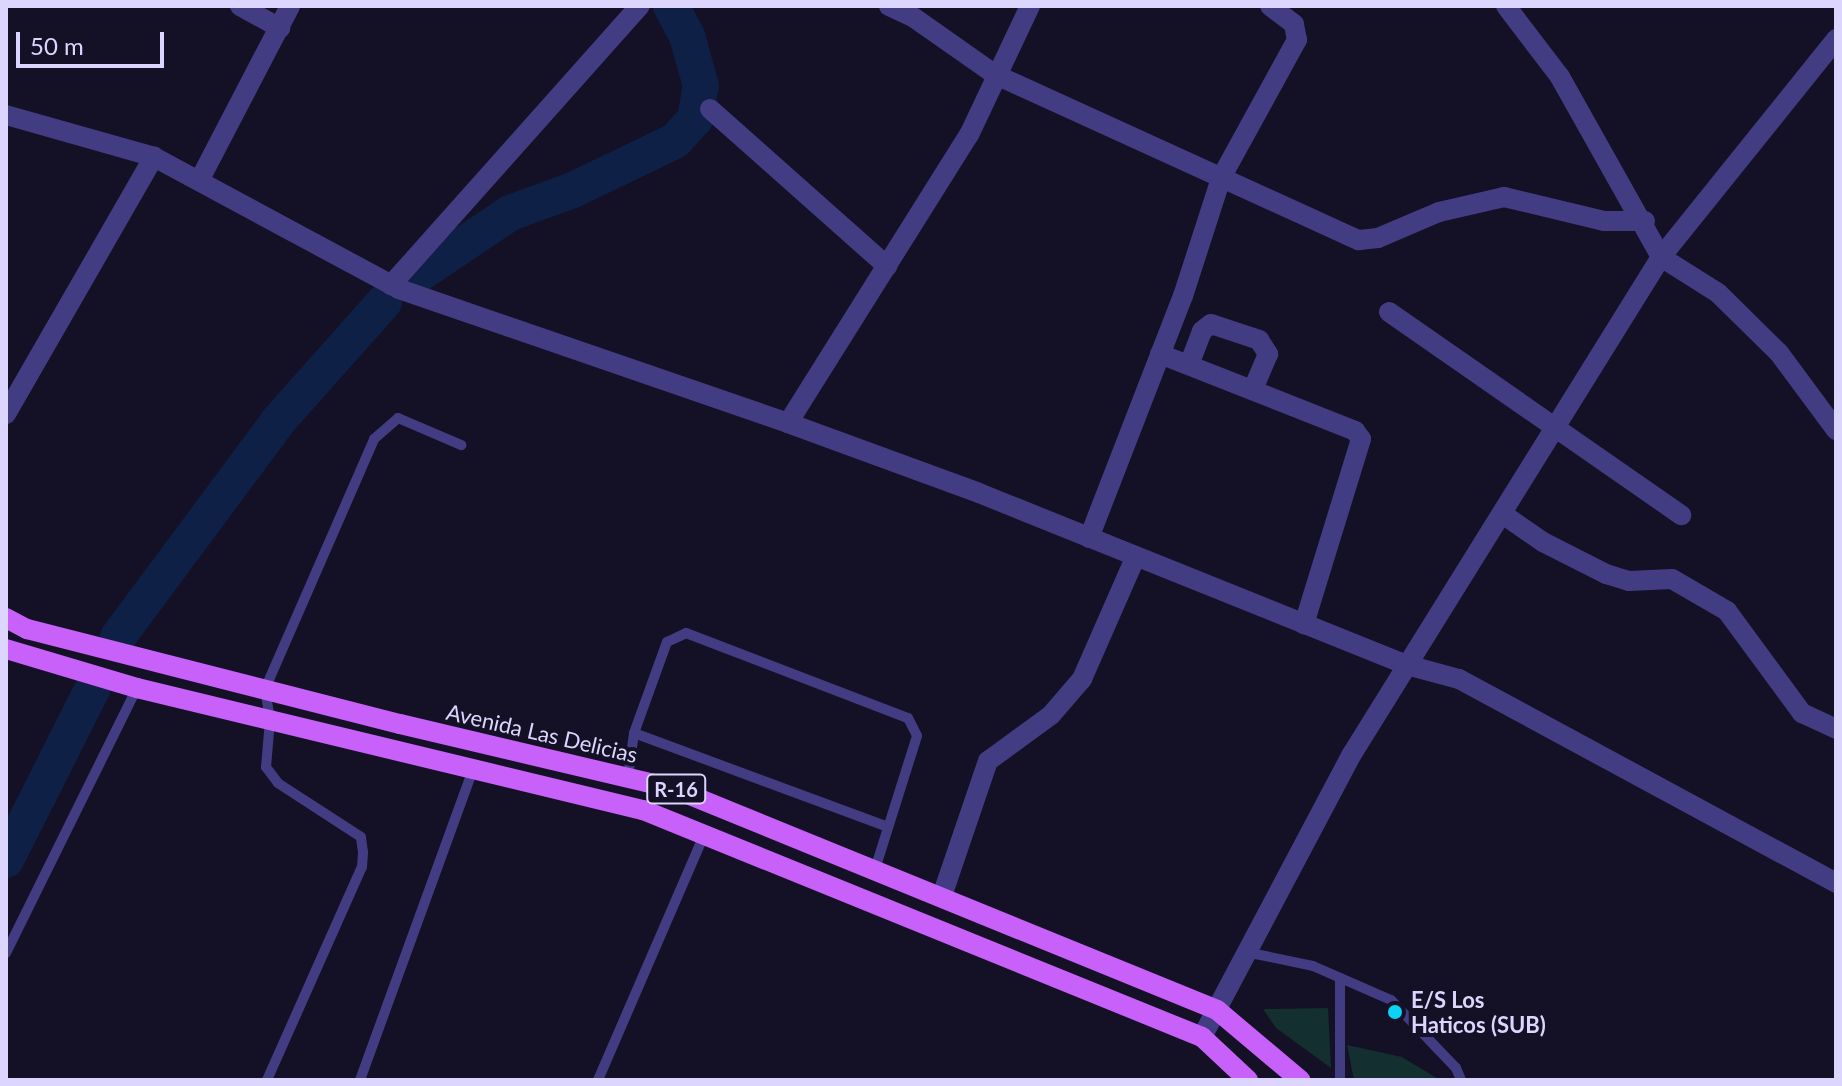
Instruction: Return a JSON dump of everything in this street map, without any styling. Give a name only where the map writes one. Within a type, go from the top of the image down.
[{"type":"main road","name":"Avenida Las Delicias","points":[[6,618],[27,629],[675,789],[1217,1010],[1300,1080]]},
{"type":"main road","name":"R-16","points":[[6,649],[137,688],[643,810],[1202,1037],[1248,1080]]},
{"type":"main road","points":[[960,939],[973,909]]},
{"type":"street","points":[[240,6],[280,28]]},
{"type":"street","points":[[199,181],[290,6]]},
{"type":"street","points":[[391,285],[640,6]]},
{"type":"street","points":[[889,6],[913,17],[994,74],[1359,240],[1378,238],[1439,212],[1504,197],[1604,221],[1645,221]]},
{"type":"street","points":[[788,423],[969,135],[994,74],[1030,6]]},
{"type":"street","points":[[1089,538],[1160,354],[1221,178],[1297,40],[1294,24],[1270,6]]},
{"type":"street","points":[[1506,6],[1560,77],[1645,221],[1661,257],[1718,293],[1779,353],[1836,430]]},
{"type":"street","points":[[1202,1037],[1352,754],[1504,515],[1555,425],[1661,257],[1836,39]]},
{"type":"street","points":[[710,109],[887,266]]},
{"type":"street","points":[[6,115],[154,157],[391,285],[788,423],[1136,556],[1407,665],[1459,679],[1836,883]]},
{"type":"street","points":[[6,414],[154,157]]},
{"type":"street","points":[[1389,312],[1681,515]]},
{"type":"street","points":[[1189,365],[1202,331],[1211,324],[1259,340],[1268,354],[1253,390]]},
{"type":"street","points":[[1160,354],[1355,431],[1361,439],[1304,624]]},
{"type":"street","points":[[1504,515],[1543,542],[1606,574],[1629,581],[1672,579],[1727,611],[1802,713],[1836,729]]},
{"type":"street","points":[[942,896],[988,761],[1051,715],[1082,679],[1136,556]]},
{"type":"lane","points":[[267,1080],[362,867],[363,852],[361,837],[278,783],[266,767],[270,720],[265,689],[374,439],[398,418],[461,445]]},
{"type":"lane","points":[[628,777],[634,733],[667,642],[686,633],[908,718],[917,736],[875,869]]},
{"type":"lane","points":[[6,953],[137,688]]},
{"type":"lane","points":[[634,733],[888,827]]},
{"type":"lane","points":[[360,1080],[473,769]]},
{"type":"lane","points":[[598,1080],[704,835]]},
{"type":"lane","points":[[1246,952],[1313,966],[1391,1000],[1456,1068],[1461,1080]]},
{"type":"lane","points":[[1340,978],[1340,1080]]},
{"type":"green space","points":[[1328,1008],[1331,1068],[1276,1028],[1263,1009]]},
{"type":"green space","points":[[1347,1045],[1402,1057],[1440,1080],[1354,1080]]},
{"type":"waterway","points":[[406,283],[510,213],[573,190],[675,141],[695,119],[701,86],[687,36],[671,6]]},
{"type":"waterway","points":[[118,637],[279,420],[384,302]]},
{"type":"waterway","points":[[6,860],[93,688]]},
{"type":"place","name":"E/S Los Haticos (SUB)","points":[[1395,1012]]}]
